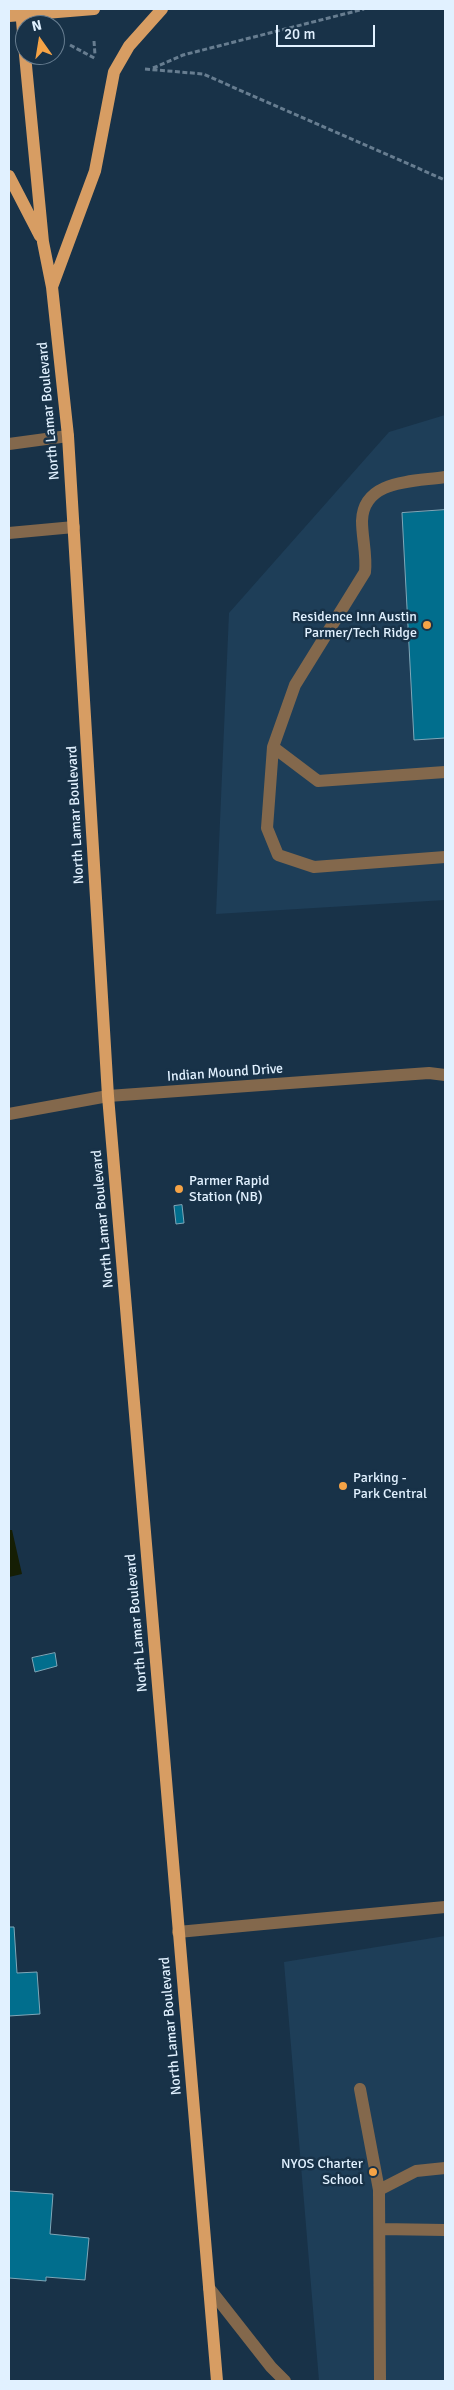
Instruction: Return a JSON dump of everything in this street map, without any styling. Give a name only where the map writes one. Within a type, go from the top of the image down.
[{"type":"main road","points":[[17,14],[94,9]]},
{"type":"main road","points":[[52,287],[95,171],[114,72],[129,46],[162,9]]},
{"type":"main road","name":"North Lamar Boulevard","points":[[26,65],[43,242],[52,287],[68,436],[108,1096],[216,2381]]},
{"type":"main road","points":[[9,176],[43,242]]},
{"type":"street","points":[[9,444],[68,436]]},
{"type":"street","points":[[445,477],[382,488],[367,502],[362,522],[366,558],[365,572],[295,685],[273,747],[267,828],[278,855],[314,867],[445,857]]},
{"type":"street","points":[[9,534],[74,527]]},
{"type":"street","points":[[273,747],[318,781],[445,772]]},
{"type":"street","name":"Indian Mound Drive","points":[[9,1114],[108,1096],[428,1073],[445,1075]]},
{"type":"street","points":[[178,1932],[445,1907]]},
{"type":"street","points":[[360,2089],[380,2190],[380,2381]]},
{"type":"street","points":[[380,2190],[416,2171],[445,2168]]},
{"type":"street","points":[[380,2229],[445,2230]]},
{"type":"street","points":[[209,2288],[271,2367],[285,2381]]},
{"type":"path","points":[[138,70],[158,68],[183,55],[364,9]]},
{"type":"path","points":[[94,41],[95,58]]},
{"type":"path","points":[[70,45],[102,63]]},
{"type":"path","points":[[145,69],[203,74],[445,180]]},
{"type":"shaded area","points":[[445,415],[445,900],[216,914],[229,613],[389,432]]},
{"type":"shaded area","points":[[9,1530],[12,1530],[22,1574],[9,1577]]},
{"type":"shaded area","name":"NYOS Charter School","points":[[445,1936],[445,2381],[319,2381],[284,1962]]},
{"type":"building","name":"Residence Inn Austin Parmer/Tech Ridge","points":[[445,510],[445,738],[414,740],[402,513]]},
{"type":"building","points":[[182,1205],[184,1223],[176,1224],[174,1206]]},
{"type":"building","points":[[55,1653],[57,1666],[35,1672],[32,1658]]},
{"type":"building","points":[[9,1927],[14,1927],[17,1973],[37,1972],[40,2014],[9,2016]]},
{"type":"building","points":[[9,2191],[53,2194],[50,2234],[89,2238],[85,2280],[46,2277],[46,2281],[9,2278]]},
{"type":"place","name":"Residence Inn Austin Parmer/Tech Ridge","points":[[427,625]]},
{"type":"place","name":"Parmer Rapid Station (NB)","points":[[179,1189]]},
{"type":"place","name":"Parking - Park Central","points":[[343,1486]]},
{"type":"place","name":"NYOS Charter School","points":[[373,2172]]}]
